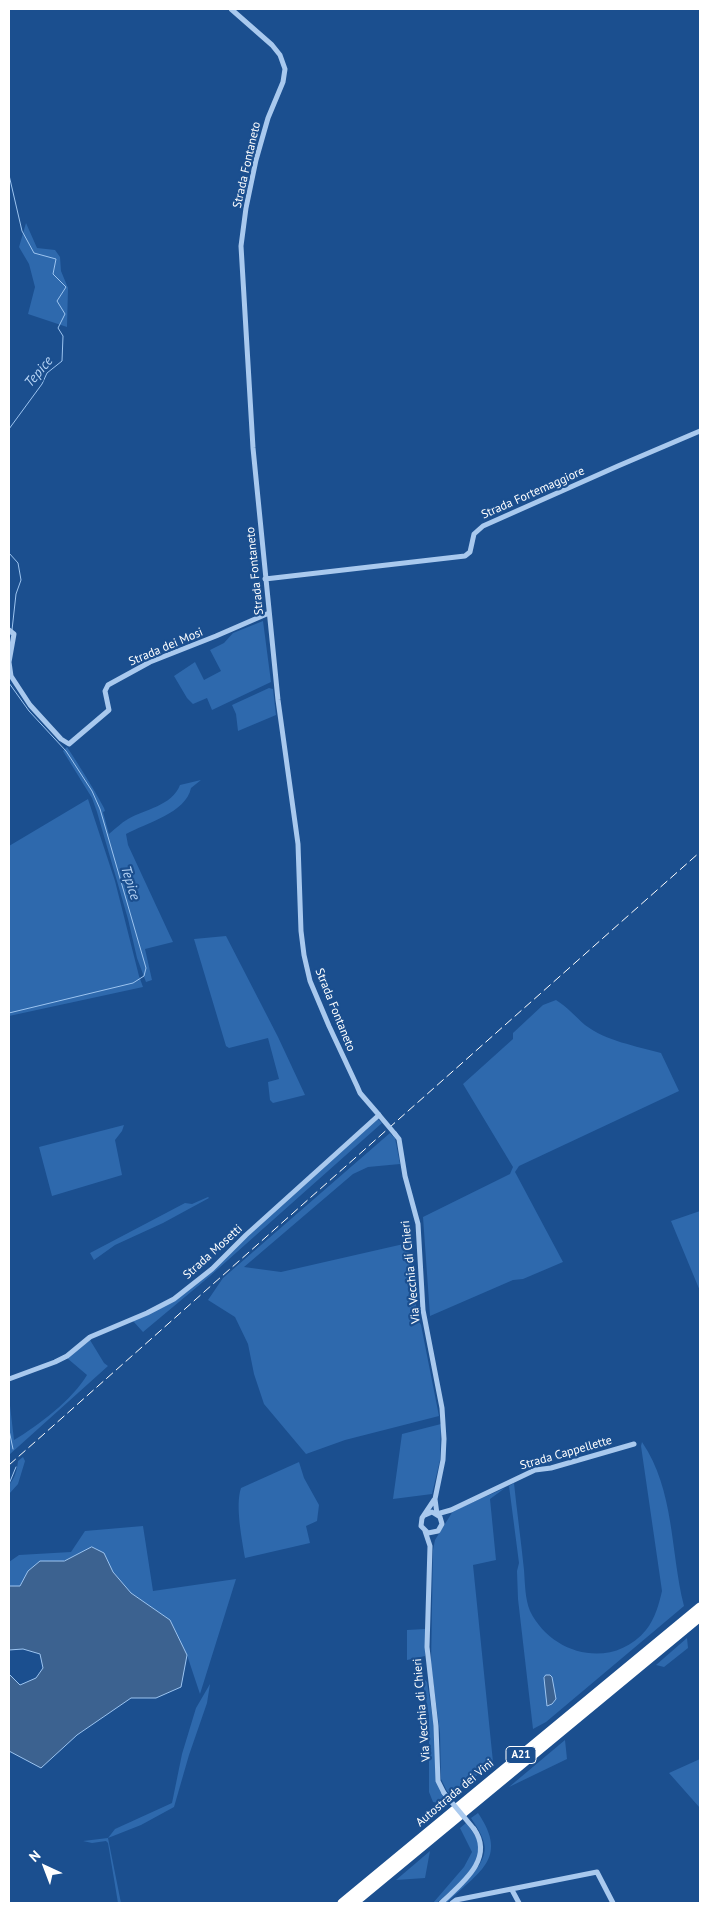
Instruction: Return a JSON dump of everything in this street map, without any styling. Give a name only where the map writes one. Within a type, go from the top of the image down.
[{"type":"highway","name":"Autostrada dei Vini","points":[[342,1903],[700,1607]]},
{"type":"highway","name":"Autostrada dei Vini","points":[[354,1903],[700,1617]]},
{"type":"street","name":"Strada Fontaneto","points":[[231,9],[272,45],[280,55],[285,69],[283,82],[268,118],[256,160],[246,208],[241,246],[253,448],[278,700],[298,844],[301,931],[304,955],[310,981],[328,1026],[360,1094],[395,1134]]},
{"type":"street","name":"Strada Fortemaggiore","points":[[265,579],[465,556],[470,552],[474,534],[483,526],[700,431]]},
{"type":"street","name":"Strada dei Mosi","points":[[9,630],[14,634],[9,662],[11,676],[30,705],[61,739],[69,744],[109,710],[105,691],[108,685],[150,662],[269,613]]},
{"type":"street","name":"Strada Mosetti","points":[[9,1379],[55,1362],[67,1356],[90,1337],[147,1314],[174,1299],[212,1269],[246,1235],[379,1115]]},
{"type":"street","name":"Via Vecchia di Chieri","points":[[395,1134],[399,1139],[405,1176],[418,1224],[424,1310],[442,1408],[443,1460],[435,1499],[437,1514]]},
{"type":"street","name":"Strada Cappellette","points":[[437,1514],[451,1510],[535,1470],[551,1468],[634,1444]]},
{"type":"street","name":"Via Vecchia di Chieri","points":[[425,1515],[435,1499]]},
{"type":"street","name":"Strada Cappellette","points":[[442,1520],[451,1510]]},
{"type":"street","points":[[432,1512],[437,1514],[442,1520],[441,1528],[430,1533],[425,1531],[421,1522],[425,1515],[432,1512]]},
{"type":"street","name":"Via Vecchia di Chieri","points":[[425,1531],[430,1546],[428,1665],[436,1726],[438,1781],[444,1793],[474,1829],[478,1836],[481,1850],[478,1864],[467,1878],[441,1903]]},
{"type":"street","name":"Via Vecchia di Chieri","points":[[430,1546],[438,1531]]},
{"type":"street","points":[[452,1903],[456,1900],[597,1872],[613,1903]]},
{"type":"street","points":[[512,1890],[519,1903]]},
{"type":"shaded area","points":[[26,223],[37,248],[55,250],[60,257],[61,271],[68,288],[67,327],[28,314],[35,287],[29,264],[19,247]]},
{"type":"shaded area","points":[[263,621],[271,682],[212,710],[207,698],[193,704],[187,698],[174,676],[195,662],[204,680],[221,671],[210,650],[224,643],[233,633]]},
{"type":"shaded area","points":[[269,688],[273,689],[276,715],[238,731],[236,714],[232,705]]},
{"type":"shaded area","points":[[67,747],[104,808],[105,811],[103,812],[109,834],[128,819],[171,798],[180,785],[201,780],[191,788],[188,797],[174,811],[126,834],[128,845],[173,942],[145,949],[152,980],[146,982],[137,958],[128,919],[97,812],[92,798],[63,751]]},
{"type":"shaded area","points":[[88,799],[115,881],[143,987],[9,1016],[9,846]]},
{"type":"shaded area","points":[[226,936],[278,1037],[305,1095],[273,1103],[270,1100],[268,1082],[279,1079],[268,1038],[229,1048],[226,1046],[194,939]]},
{"type":"shaded area","points":[[556,1000],[593,1031],[622,1042],[661,1053],[679,1091],[519,1166],[515,1172],[563,1262],[523,1279],[513,1280],[430,1316],[423,1217],[510,1174],[513,1167],[463,1084],[513,1039],[513,1033],[543,1005]]},
{"type":"shaded area","points":[[378,1119],[382,1123],[210,1276],[143,1332],[133,1321],[170,1303]]},
{"type":"shaded area","points":[[124,1125],[115,1140],[122,1175],[52,1196],[39,1147]]},
{"type":"shaded area","points":[[390,1133],[395,1138],[400,1164],[368,1167],[353,1174],[244,1267],[281,1272],[408,1243],[409,1253],[412,1252],[417,1318],[421,1325],[439,1416],[345,1440],[306,1454],[264,1404],[254,1374],[248,1344],[235,1317],[208,1300],[223,1278]]},
{"type":"shaded area","points":[[208,1197],[163,1223],[115,1245],[94,1260],[90,1253],[185,1203],[192,1204]]},
{"type":"shaded area","points":[[700,1211],[700,1291],[671,1221]]},
{"type":"shaded area","points":[[90,1340],[104,1363],[108,1366],[9,1455],[9,1397],[14,1440],[54,1411],[81,1384],[87,1375],[67,1358]]},
{"type":"shaded area","points":[[441,1424],[440,1460],[432,1494],[393,1499],[402,1434]]},
{"type":"shaded area","points":[[642,1442],[661,1480],[684,1606],[546,1722],[533,1729],[518,1599],[517,1571],[519,1563],[509,1486],[514,1483],[527,1601],[530,1611],[540,1626],[553,1639],[568,1647],[584,1652],[601,1653],[617,1650],[632,1643],[646,1630],[654,1616],[662,1591],[641,1446]]},
{"type":"shaded area","points":[[23,1457],[25,1461],[18,1484],[9,1494],[9,1485],[13,1480],[18,1461]]},
{"type":"shaded area","points":[[299,1462],[304,1478],[319,1505],[317,1521],[306,1526],[310,1543],[245,1558],[239,1513],[241,1488]]},
{"type":"shaded area","points":[[505,1488],[490,1499],[496,1560],[473,1565],[493,1762],[452,1796],[441,1779],[440,1733],[431,1665],[433,1550],[435,1540],[453,1511]]},
{"type":"shaded area","points":[[143,1526],[153,1591],[236,1579],[200,1694],[187,1655],[170,1620],[131,1593],[113,1572],[104,1553],[92,1547],[64,1561],[40,1561],[28,1571],[20,1586],[9,1586],[9,1562],[19,1555],[71,1552],[85,1531]]},
{"type":"shaded area","points":[[92,1547],[104,1553],[113,1572],[131,1593],[170,1620],[187,1655],[181,1687],[156,1698],[131,1698],[77,1735],[41,1768],[9,1751],[9,1674],[20,1685],[36,1678],[43,1668],[40,1654],[23,1649],[9,1650],[9,1586],[20,1586],[28,1571],[40,1561],[64,1561]]},
{"type":"shaded area","points":[[425,1629],[425,1656],[407,1660],[407,1630]]},
{"type":"shaded area","points":[[687,1638],[688,1648],[664,1667],[656,1665]]},
{"type":"shaded area","points":[[546,1675],[552,1677],[556,1699],[547,1706],[544,1678]]},
{"type":"shaded area","points":[[425,1680],[427,1682],[436,1739],[436,1777],[447,1799],[440,1803],[433,1802],[429,1792],[429,1716],[423,1683]]},
{"type":"shaded area","points":[[210,1684],[207,1703],[174,1807],[141,1825],[108,1838],[115,1829],[172,1803],[182,1754],[196,1708]]},
{"type":"shaded area","points":[[565,1740],[567,1759],[509,1787]]},
{"type":"shaded area","points":[[700,1759],[700,1808],[669,1773]]},
{"type":"shaded area","points":[[478,1813],[487,1829],[491,1843],[490,1854],[486,1864],[478,1873],[447,1903],[444,1903],[478,1868],[482,1859],[485,1851],[484,1843],[471,1818]]},
{"type":"shaded area","points":[[466,1823],[479,1844],[479,1853],[476,1861],[458,1884],[437,1903],[433,1903],[464,1867],[472,1852],[460,1828]]},
{"type":"shaded area","points":[[108,1838],[121,1903],[118,1903],[108,1843],[106,1841],[92,1843],[83,1841]]},
{"type":"shaded area","points":[[430,1851],[425,1878],[396,1880]]},
{"type":"waterway","name":"Tepice","points":[[9,175],[22,231],[34,253],[56,259],[53,274],[66,287],[57,301],[65,314],[58,328],[63,336],[62,361],[47,373],[42,384],[9,429]]},
{"type":"waterway","name":"Tepice","points":[[9,553],[18,563],[21,580],[16,594],[12,630]]},
{"type":"waterway","name":"Tepice","points":[[9,638],[10,634]]},
{"type":"waterway","name":"Tepice","points":[[9,683],[29,711],[66,751],[92,791],[100,809],[146,968],[144,976],[133,983],[9,1013]]},
{"type":"waterway","name":"Tepice","points":[[9,1430],[13,1449]]},
{"type":"waterway","name":"Tepice","points":[[9,1484],[16,1467]]},
{"type":"railway","points":[[9,1465],[700,852]]}]
